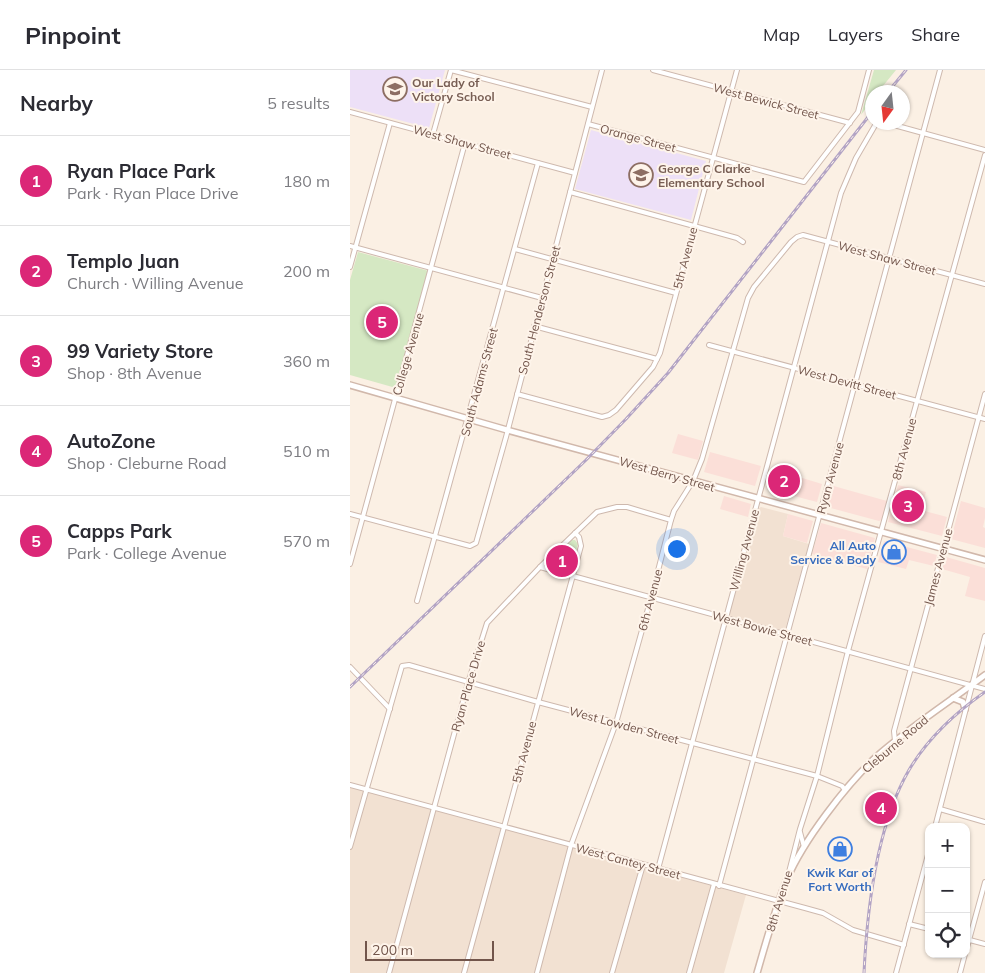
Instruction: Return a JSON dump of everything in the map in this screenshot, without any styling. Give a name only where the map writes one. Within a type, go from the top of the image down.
[{"type":"main road","name":"West Berry Street","points":[[350,385],[507,430],[985,560]]},
{"type":"main road","name":"Cleburne Road","points":[[788,878],[804,848],[845,790],[870,763],[895,741],[985,675]]},
{"type":"main road","points":[[953,698],[963,702],[966,709]]},
{"type":"main road","name":"8th Avenue","points":[[757,973],[788,878]]},
{"type":"street","name":"Orange Street","points":[[451,70],[592,107]]},
{"type":"street","points":[[433,134],[451,70]]},
{"type":"street","name":"South Henderson Street","points":[[436,538],[470,546],[476,543],[602,70]]},
{"type":"street","name":"West Bewick Street","points":[[653,70],[850,123]]},
{"type":"street","name":"5th Avenue","points":[[516,394],[602,417],[616,410],[653,367],[676,293],[736,70]]},
{"type":"street","points":[[850,123],[858,112],[869,70]]},
{"type":"street","name":"Ryan Avenue","points":[[688,973],[753,760],[940,70]]},
{"type":"street","name":"West Shaw Street","points":[[350,112],[575,173]]},
{"type":"street","points":[[350,266],[390,123]]},
{"type":"street","name":"Orange Street","points":[[588,124],[804,182],[850,123]]},
{"type":"street","name":"Willing Avenue","points":[[658,869],[841,193],[856,158],[873,130]]},
{"type":"street","points":[[910,130],[985,150]]},
{"type":"street","name":"College Avenue","points":[[350,564],[465,143]]},
{"type":"street","name":"8th Avenue","points":[[788,878],[800,830],[817,776],[848,651],[985,156]]},
{"type":"street","name":"South Adams Street","points":[[417,601],[469,419],[538,162]]},
{"type":"street","points":[[570,192],[736,238],[743,242]]},
{"type":"street","name":"West Shaw Street","points":[[791,242],[803,235],[985,284]]},
{"type":"street","name":"6th Avenue","points":[[537,973],[571,845],[616,723],[671,520],[674,511],[693,481],[702,459],[748,298],[754,287],[791,242]]},
{"type":"street","points":[[350,246],[542,298]]},
{"type":"street","points":[[514,249],[676,293]]},
{"type":"street","points":[[534,326],[657,359]]},
{"type":"street","name":"West Devitt Street","points":[[709,344],[985,419]]},
{"type":"street","name":"James Avenue","points":[[895,741],[894,731],[910,669],[985,394]]},
{"type":"street","name":"Ryan Place Drive","points":[[389,973],[468,683],[487,622],[597,512],[616,507],[638,509],[671,520]]},
{"type":"street","points":[[350,514],[436,538]]},
{"type":"street","name":"5th Avenue","points":[[464,973],[581,546],[580,537],[575,533]]},
{"type":"street","name":"West Bowie Street","points":[[540,567],[985,689]]},
{"type":"street","points":[[936,823],[985,636]]},
{"type":"street","name":"West Lowden Street","points":[[390,709],[402,666],[409,665],[468,683],[817,776],[842,786],[845,790]]},
{"type":"street","points":[[350,667],[390,709],[350,847]]},
{"type":"street","name":"West Cantey Street","points":[[350,785],[822,913],[853,930],[904,945]]},
{"type":"street","points":[[940,810],[985,822]]},
{"type":"street","points":[[800,830],[804,848]]},
{"type":"street","points":[[612,973],[642,865]]},
{"type":"street","points":[[896,973],[925,866]]},
{"type":"street","points":[[970,933],[985,882]]},
{"type":"street","points":[[909,924],[925,928]]},
{"type":"street","points":[[970,940],[985,944]]},
{"type":"street","points":[[960,973],[964,958]]},
{"type":"shaded area","name":"Our Lady of Victory School","points":[[350,70],[445,70],[429,128],[350,107]]},
{"type":"shaded area","name":"George C Clarke Elementary School","points":[[591,130],[706,161],[691,220],[575,189]]},
{"type":"shaded area","points":[[678,434],[703,441],[698,460],[672,453]]},
{"type":"shaded area","points":[[710,452],[761,466],[755,486],[704,472]]},
{"type":"shaded area","points":[[799,477],[822,484],[817,502],[794,496]]},
{"type":"shaded area","points":[[830,485],[887,501],[882,520],[879,521],[825,506]]},
{"type":"shaded area","points":[[898,485],[926,492],[921,510],[947,517],[942,536],[888,522]]},
{"type":"shaded area","points":[[724,496],[751,504],[748,517],[720,509]]},
{"type":"shaded area","points":[[961,501],[985,508],[983,527],[985,528],[985,548],[951,539]]},
{"type":"shaded area","points":[[759,508],[788,514],[783,536],[809,544],[785,630],[783,631],[729,615]]},
{"type":"shaded area","points":[[788,514],[813,521],[807,543],[783,536]]},
{"type":"shaded area","points":[[821,523],[875,538],[867,569],[812,554]]},
{"type":"shaded area","points":[[884,541],[937,555],[934,566],[909,560],[906,569],[878,562]]},
{"type":"shaded area","points":[[946,557],[985,568],[985,601],[965,596],[970,577],[942,569]]},
{"type":"shaded area","points":[[350,787],[746,895],[724,973],[350,973]]},
{"type":"green space","points":[[874,70],[896,70],[884,85],[870,85]]},
{"type":"green space","points":[[865,101],[865,110],[861,115]]},
{"type":"green space","points":[[358,252],[429,271],[396,388],[350,375],[350,280]]},
{"type":"green space","points":[[572,540],[575,540],[578,544],[570,573],[544,566]]},
{"type":"railway","points":[[894,85],[906,70]]},
{"type":"railway","points":[[350,687],[586,460],[668,373],[865,121]]},
{"type":"railway","points":[[864,973],[868,922],[876,868],[881,842],[898,792],[916,758],[933,737],[953,717],[985,692]]},
{"type":"place","name":"Our Lady of Victory School","points":[[395,89]]},
{"type":"place","name":"George C Clarke Elementary School","points":[[641,175]]},
{"type":"place","name":"Capps Park","points":[[382,322]]},
{"type":"place","name":"Templo Juan","points":[[784,481]]},
{"type":"place","name":"99 Variety Store","points":[[908,506]]},
{"type":"place","name":"All Auto Service & Body","points":[[894,552]]},
{"type":"place","name":"Ryan Place Park","points":[[562,561]]},
{"type":"place","name":"AutoZone","points":[[881,808]]},
{"type":"place","name":"Kwik Kar of Fort Worth","points":[[840,849]]}]
